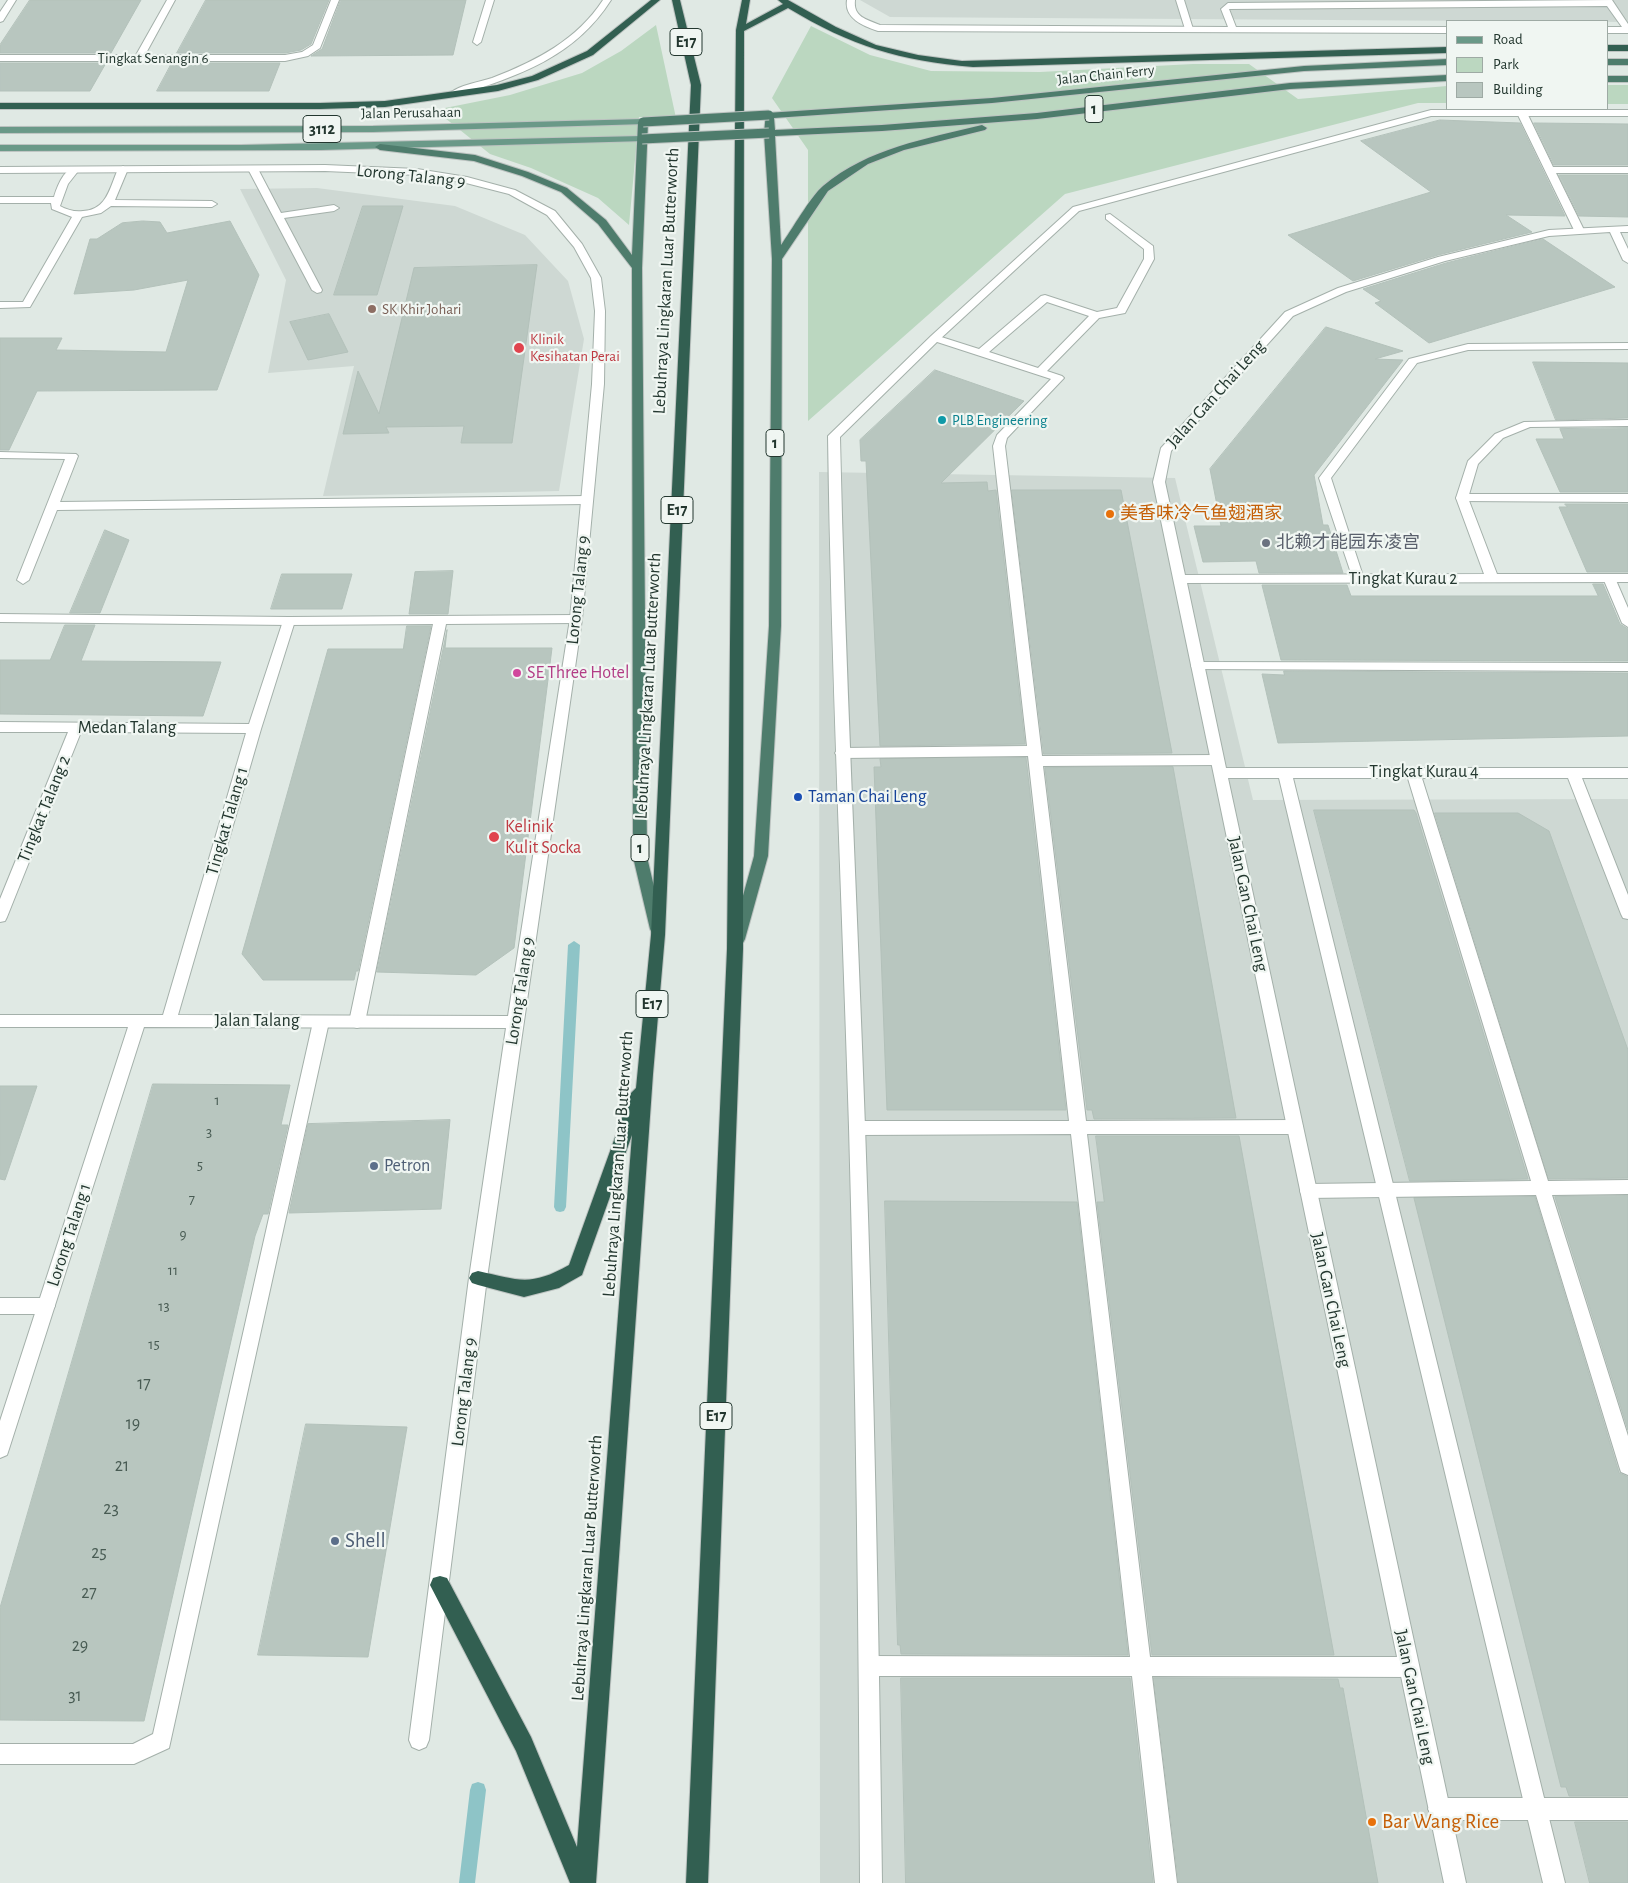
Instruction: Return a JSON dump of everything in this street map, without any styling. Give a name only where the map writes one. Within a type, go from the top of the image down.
[{"type":"highway","points":[[0,106],[349,105],[385,104],[454,94],[535,78],[563,66],[590,53],[656,0]]},
{"type":"highway","name":"Lebuhraya Lingkaran Luar Butterworth","points":[[585,1883],[658,935],[696,85],[676,0]]},
{"type":"highway","name":"E17","points":[[697,1883],[735,950],[740,30],[746,0]]},
{"type":"highway","points":[[740,30],[786,2],[848,36],[886,51],[936,61],[973,64],[1446,50]]},
{"type":"highway","points":[[1608,48],[1628,48]]},
{"type":"highway","name":"Jalan Chain Ferry","points":[[769,115],[927,107],[1241,74],[1392,62],[1446,62]]},
{"type":"highway","points":[[1608,62],[1628,62]]},
{"type":"highway","name":"Jalan Chain Ferry","points":[[769,133],[882,128],[1037,116],[1290,86],[1446,78]]},
{"type":"highway","points":[[1608,79],[1628,79]]},
{"type":"highway","name":"1","points":[[658,935],[640,857],[637,268],[643,122],[769,115],[777,259],[775,626],[761,856],[735,950]]},
{"type":"highway","points":[[777,259],[825,189],[865,162],[901,148],[1037,116]]},
{"type":"highway","name":"1","points":[[642,139],[769,133]]},
{"type":"highway","points":[[380,147],[475,158],[525,174],[564,190],[602,222],[637,268]]},
{"type":"highway","points":[[478,1278],[524,1289],[553,1284],[576,1270],[646,1074]]},
{"type":"highway","points":[[440,1585],[524,1744],[580,1883]]},
{"type":"main road","name":"Jalan Perusahaan","points":[[0,130],[363,129],[643,122]]},
{"type":"main road","name":"Jalan Perusahaan","points":[[0,148],[129,150],[380,147],[642,139]]},
{"type":"street","points":[[0,19],[12,0]]},
{"type":"street","points":[[139,58],[171,0]]},
{"type":"street","name":"Tingkat Senangin 6","points":[[0,58],[285,58],[305,54],[317,46],[335,0]]},
{"type":"street","points":[[478,42],[490,0]]},
{"type":"street","points":[[454,94],[513,73],[566,46],[587,29],[607,0]]},
{"type":"street","points":[[850,0],[850,8],[853,15],[878,28],[1446,30]]},
{"type":"street","points":[[1180,0],[1189,29]]},
{"type":"street","points":[[1233,29],[1225,9],[1228,6],[1609,2],[1628,30]]},
{"type":"street","points":[[1608,30],[1628,30]]},
{"type":"street","points":[[871,1883],[869,1666],[858,1128],[842,753],[834,436],[935,338],[1076,209],[1431,113],[1628,113]]},
{"type":"street","points":[[1522,114],[1579,230]]},
{"type":"street","name":"Lorong Talang 9","points":[[0,170],[325,168],[434,175],[467,180],[512,192],[551,213],[578,246],[596,278],[600,311],[598,384],[576,619],[478,1278],[419,1740]]},
{"type":"street","points":[[109,203],[123,169]]},
{"type":"street","points":[[253,169],[317,290]]},
{"type":"street","points":[[74,170],[63,184],[56,200],[55,207],[63,213],[78,215],[94,212],[109,203],[212,204]]},
{"type":"street","points":[[1550,170],[1628,170]]},
{"type":"street","points":[[0,200],[56,200]]},
{"type":"street","points":[[279,216],[334,208]]},
{"type":"street","points":[[0,305],[26,305],[78,215]]},
{"type":"street","points":[[981,353],[1044,298],[1096,315],[1121,311],[1149,259],[1149,248],[1110,217]]},
{"type":"street","points":[[1612,229],[1628,260]]},
{"type":"street","name":"Jalan Gan Chai Leng","points":[[1454,1883],[1159,482],[1165,450],[1289,314],[1342,290],[1442,259],[1550,233],[1579,230],[1628,229]]},
{"type":"street","points":[[1040,372],[1096,315]]},
{"type":"street","points":[[935,338],[1058,378],[1001,436],[999,446],[1166,1883]]},
{"type":"street","points":[[1358,579],[1325,478],[1413,361],[1468,347],[1628,346]]},
{"type":"street","points":[[1492,579],[1462,498],[1472,463],[1499,436],[1528,424],[1628,423]]},
{"type":"street","points":[[0,455],[72,456],[54,506],[23,580]]},
{"type":"street","points":[[1462,498],[1628,498]]},
{"type":"street","points":[[54,506],[587,500]]},
{"type":"street","points":[[1609,578],[1628,623]]},
{"type":"street","name":"Tingkat Kurau 2","points":[[1179,579],[1628,578]]},
{"type":"street","points":[[0,618],[288,621],[576,619]]},
{"type":"street","name":"Tingkat Talang 1","points":[[169,1021],[254,729],[288,621]]},
{"type":"street","points":[[357,1022],[440,621]]},
{"type":"street","points":[[1198,666],[1628,667]]},
{"type":"street","name":"Medan Talang","points":[[0,727],[254,729]]},
{"type":"street","name":"Tingkat Talang 2","points":[[0,918],[76,728]]},
{"type":"street","name":"Tingkat Kurau 4","points":[[842,753],[1035,756],[1219,766],[1285,772],[1628,772]]},
{"type":"street","points":[[1285,772],[1554,1883]]},
{"type":"street","points":[[1413,772],[1628,1466]]},
{"type":"street","points":[[1573,772],[1628,914]]},
{"type":"street","name":"Jalan Talang","points":[[0,1020],[515,1022]]},
{"type":"street","name":"Lorong Talang 1","points":[[0,1449],[138,1021]]},
{"type":"street","points":[[0,1754],[134,1754],[162,1741],[321,1022]]},
{"type":"street","points":[[858,1128],[1295,1127]]},
{"type":"street","points":[[1308,1190],[1628,1188]]},
{"type":"street","points":[[0,1306],[46,1306]]},
{"type":"street","points":[[869,1666],[1409,1668]]},
{"type":"street","points":[[1439,1809],[1628,1809]]},
{"type":"shaded area","points":[[860,0],[1628,0],[1628,22],[1608,22],[1608,20],[890,17]]},
{"type":"shaded area","points":[[317,188],[455,206],[525,235],[568,281],[584,339],[559,491],[323,496],[354,366],[268,373],[286,280],[240,189]]},
{"type":"shaded area","points":[[819,472],[1175,478],[1253,800],[1628,799],[1628,1883],[820,1883]]},
{"type":"green space","points":[[656,25],[676,118],[639,117],[629,225],[598,198],[531,168],[490,154],[435,110],[510,95],[582,73],[621,51]]},
{"type":"green space","points":[[811,26],[870,55],[931,71],[1040,72],[1193,64],[1249,64],[1298,99],[1446,86],[1446,103],[1418,103],[1065,194],[808,421],[808,150],[772,98]]},
{"type":"green space","points":[[1608,85],[1628,85],[1628,104],[1608,104]]},
{"type":"building","points":[[30,0],[141,0],[111,53],[0,53],[0,45]]},
{"type":"building","points":[[206,0],[329,0],[311,44],[301,50],[285,53],[177,53]]},
{"type":"building","points":[[341,0],[466,0],[453,55],[311,56],[322,49]]},
{"type":"building","points":[[0,63],[106,63],[90,91],[0,91]]},
{"type":"building","points":[[172,63],[280,63],[269,91],[157,91]]},
{"type":"building","points":[[1440,120],[1520,123],[1565,216],[1506,215],[1532,232],[1438,255],[1353,281],[1288,235],[1431,192],[1361,141]]},
{"type":"building","points":[[1534,123],[1628,124],[1628,165],[1554,165]]},
{"type":"building","points":[[1559,175],[1628,175],[1628,217],[1579,216]]},
{"type":"building","points":[[363,206],[403,206],[377,295],[334,295]]},
{"type":"building","points":[[230,221],[259,275],[217,390],[37,391],[9,450],[0,450],[0,338],[62,338],[56,350],[166,352],[188,280],[134,290],[74,294],[90,239],[97,239],[122,223],[160,222],[167,233]]},
{"type":"building","points":[[1543,239],[1615,287],[1429,343],[1375,303],[1381,301],[1363,289],[1446,263]]},
{"type":"building","points":[[537,265],[512,443],[461,443],[464,426],[386,427],[389,433],[343,434],[358,371],[379,414],[414,268]]},
{"type":"building","points":[[329,314],[348,352],[308,360],[290,322]]},
{"type":"building","points":[[1326,327],[1403,351],[1375,359],[1403,360],[1314,475],[1323,525],[1328,525],[1343,573],[1259,573],[1256,561],[1203,562],[1194,526],[1221,526],[1210,469]]},
{"type":"building","points":[[1533,362],[1628,363],[1628,418],[1556,420]]},
{"type":"building","points":[[935,370],[1024,401],[941,483],[987,482],[988,491],[996,490],[1025,744],[880,746],[866,461],[861,461],[860,440]]},
{"type":"building","points":[[1628,428],[1628,492],[1560,492],[1536,439],[1564,439],[1560,429]]},
{"type":"building","points":[[1012,490],[1121,490],[1172,753],[1044,754]]},
{"type":"building","points":[[1565,504],[1628,504],[1628,572],[1587,572],[1559,507],[1567,507]]},
{"type":"building","points":[[105,530],[129,540],[100,613],[70,613]]},
{"type":"building","points":[[453,571],[448,614],[409,614],[415,572]]},
{"type":"building","points":[[282,574],[352,574],[342,609],[271,609]]},
{"type":"building","points":[[1593,584],[1603,584],[1620,624],[1628,629],[1628,661],[1281,660],[1262,585],[1347,585],[1351,596],[1598,596]]},
{"type":"building","points":[[65,625],[95,625],[81,661],[221,662],[203,716],[0,714],[0,660],[50,660]]},
{"type":"building","points":[[407,626],[431,626],[358,971],[356,971],[354,980],[263,980],[242,954],[328,649],[403,649]]},
{"type":"building","points":[[447,630],[445,648],[552,648],[514,948],[476,975],[377,972]]},
{"type":"building","points":[[1284,671],[1628,673],[1628,736],[1278,743],[1262,674],[1284,675]]},
{"type":"building","points":[[1026,758],[1066,1110],[887,1110],[874,767],[881,767],[880,759]]},
{"type":"building","points":[[1173,767],[1236,1118],[1094,1119],[1092,1110],[1087,1110],[1045,768]]},
{"type":"building","points":[[1314,810],[1414,810],[1416,813],[1528,1179],[1410,1181]]},
{"type":"building","points":[[1435,813],[1518,813],[1549,831],[1628,1050],[1628,1178],[1549,1179]]},
{"type":"building","points":[[153,1084],[290,1085],[281,1125],[288,1125],[268,1214],[263,1214],[255,1236],[144,1721],[0,1720],[0,1608]]},
{"type":"building","points":[[0,1086],[37,1086],[5,1180],[0,1179]]},
{"type":"building","name":"Petron","points":[[450,1120],[441,1209],[289,1213],[308,1124]]},
{"type":"building","points":[[1096,1136],[1239,1136],[1334,1655],[1152,1655],[1097,1202],[1104,1202]]},
{"type":"building","points":[[1628,1196],[1628,1430],[1555,1197]]},
{"type":"building","points":[[1535,1197],[1619,1473],[1628,1477],[1628,1796],[1569,1796],[1566,1787],[1561,1787],[1414,1198]]},
{"type":"building","points":[[885,1201],[1077,1202],[1128,1655],[901,1654],[900,1645],[898,1645]]},
{"type":"building","name":"Shell","points":[[306,1424],[407,1427],[368,1657],[258,1655]]},
{"type":"building","points":[[901,1678],[1130,1678],[1153,1883],[906,1883]]},
{"type":"building","points":[[1154,1678],[1338,1679],[1340,1688],[1343,1688],[1378,1883],[1179,1883]]},
{"type":"building","points":[[1575,1822],[1628,1822],[1628,1883],[1590,1883]]},
{"type":"waterway","points":[[560,1207],[574,945]]},
{"type":"waterway","points":[[467,1883],[478,1790]]},
{"type":"place","name":"SK Khir Johari","points":[[372,309]]},
{"type":"place","name":"Klinik Kesihatan Perai","points":[[519,348]]},
{"type":"place","name":"PLB Engineering","points":[[942,420]]},
{"type":"place","name":"美香味冷气鱼翅酒家","points":[[1110,514]]},
{"type":"place","name":"北赖才能园东凌宫","points":[[1266,543]]},
{"type":"place","name":"SE Three Hotel","points":[[517,673]]},
{"type":"place","name":"Taman Chai Leng","points":[[798,797]]},
{"type":"place","name":"Kelinik Kulit Socka","points":[[494,837]]},
{"type":"place","name":"Petron","points":[[374,1166]]},
{"type":"place","name":"Shell","points":[[335,1541]]},
{"type":"place","name":"Bar Wang Rice","points":[[1372,1822]]}]
